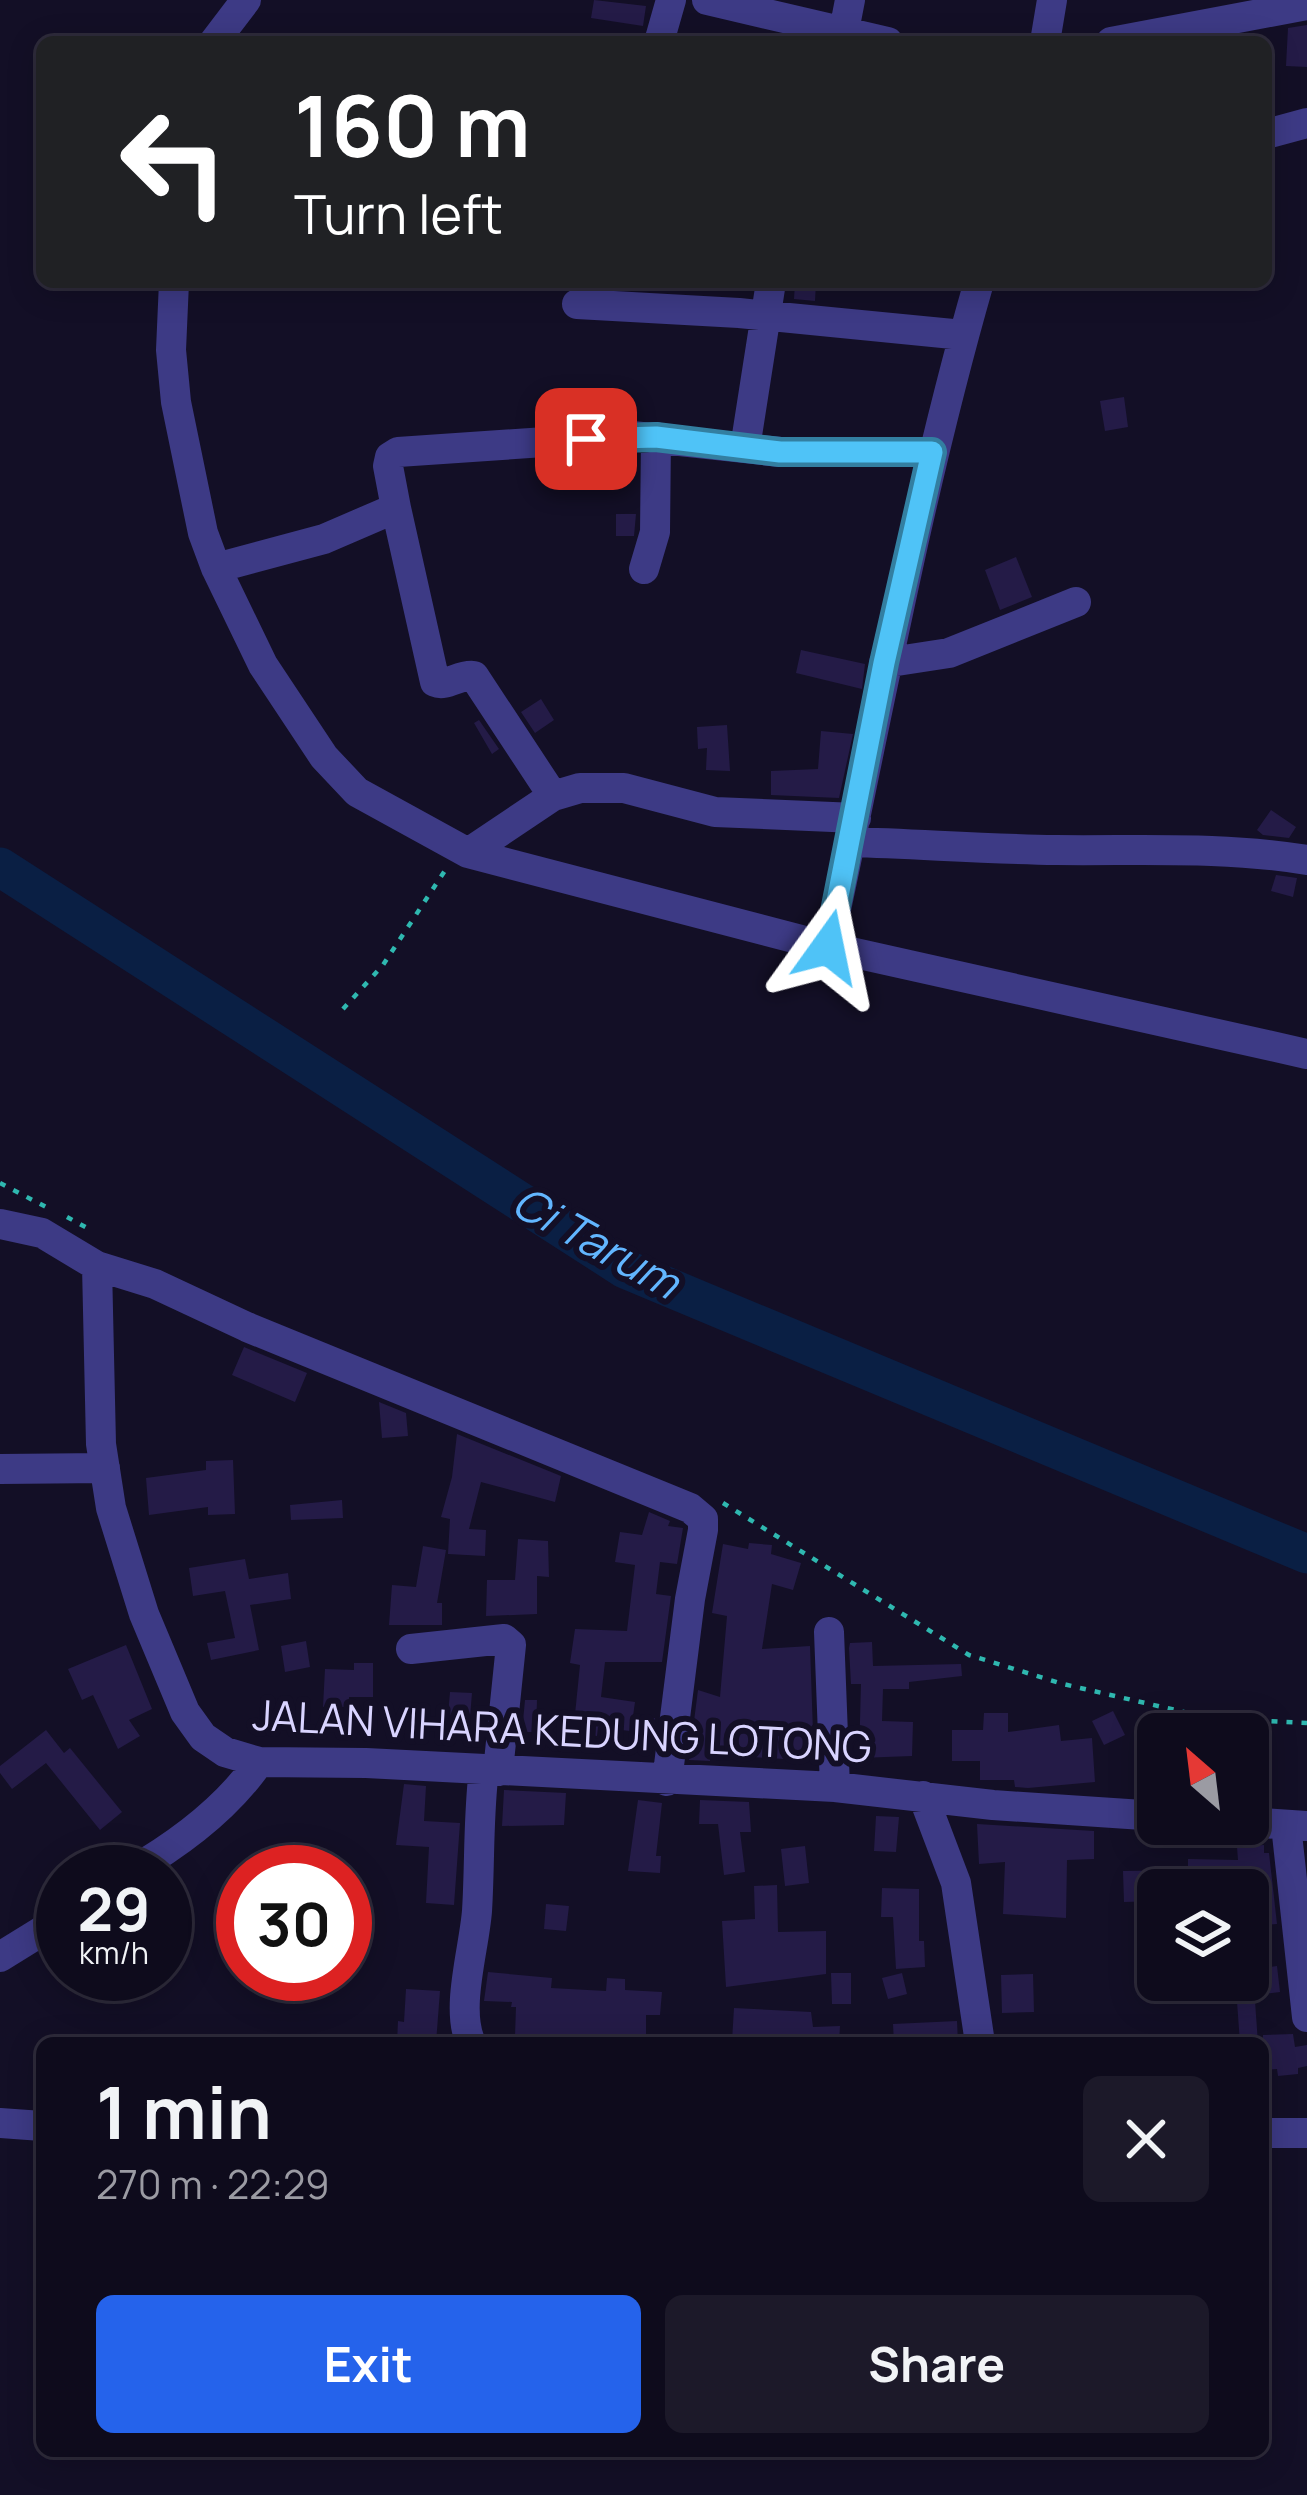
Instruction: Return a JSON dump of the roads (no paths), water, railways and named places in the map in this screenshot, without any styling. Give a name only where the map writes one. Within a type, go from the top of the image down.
[{"type":"street","points":[[218,36],[245,0]]},
{"type":"street","points":[[661,36],[671,0]]},
{"type":"street","points":[[706,0],[862,36]]},
{"type":"street","points":[[844,32],[850,0]]},
{"type":"street","points":[[1046,36],[1052,0]]},
{"type":"street","points":[[1143,36],[1307,5]]},
{"type":"street","points":[[1272,132],[1307,123]]},
{"type":"street","points":[[174,288],[171,350],[176,402],[203,533],[262,665],[336,773],[357,792],[464,851],[828,947],[1307,1054]]},
{"type":"street","points":[[745,448],[770,288]]},
{"type":"street","points":[[828,947],[884,663],[932,452],[977,288]]},
{"type":"street","points":[[577,304],[964,335]]},
{"type":"street","points":[[554,796],[474,676],[462,674],[435,682],[396,508],[390,457],[398,452],[656,437],[780,452],[932,452]]},
{"type":"street","points":[[644,568],[655,532],[656,437]]},
{"type":"street","points":[[216,568],[325,538],[396,508]]},
{"type":"street","points":[[884,663],[950,653],[1076,602]]},
{"type":"street","points":[[464,851],[554,796],[580,788],[624,788],[715,812],[854,830],[1057,850],[1183,849],[1307,860]]},
{"type":"street","points":[[1,1226],[42,1233],[97,1267],[155,1284],[247,1327],[690,1508],[703,1519],[704,1530],[690,1598],[667,1781]]},
{"type":"street","name":"JALAN VIHARA KEDUNG LOTONG","points":[[97,1267],[105,1468],[126,1562],[185,1712],[203,1737],[225,1752],[259,1762],[835,1787],[1137,1814]]},
{"type":"street","points":[[0,1469],[105,1468]]},
{"type":"street","points":[[829,1632],[835,1787]]},
{"type":"street","points":[[411,1649],[504,1639],[511,1645],[477,1826],[477,1909],[464,2003],[468,2037]]},
{"type":"street","points":[[172,1845],[237,1794],[259,1762]]},
{"type":"street","points":[[922,1796],[956,1883],[979,2037]]},
{"type":"street","points":[[1296,1825],[1307,2017]]},
{"type":"street","points":[[0,1958],[36,1935]]},
{"type":"street","points":[[0,2123],[36,2126]]},
{"type":"street","points":[[1269,2133],[1307,2133]]},
{"type":"waterway","name":"Ci Tarum","points":[[0,867],[625,1269],[1307,1554]]}]
